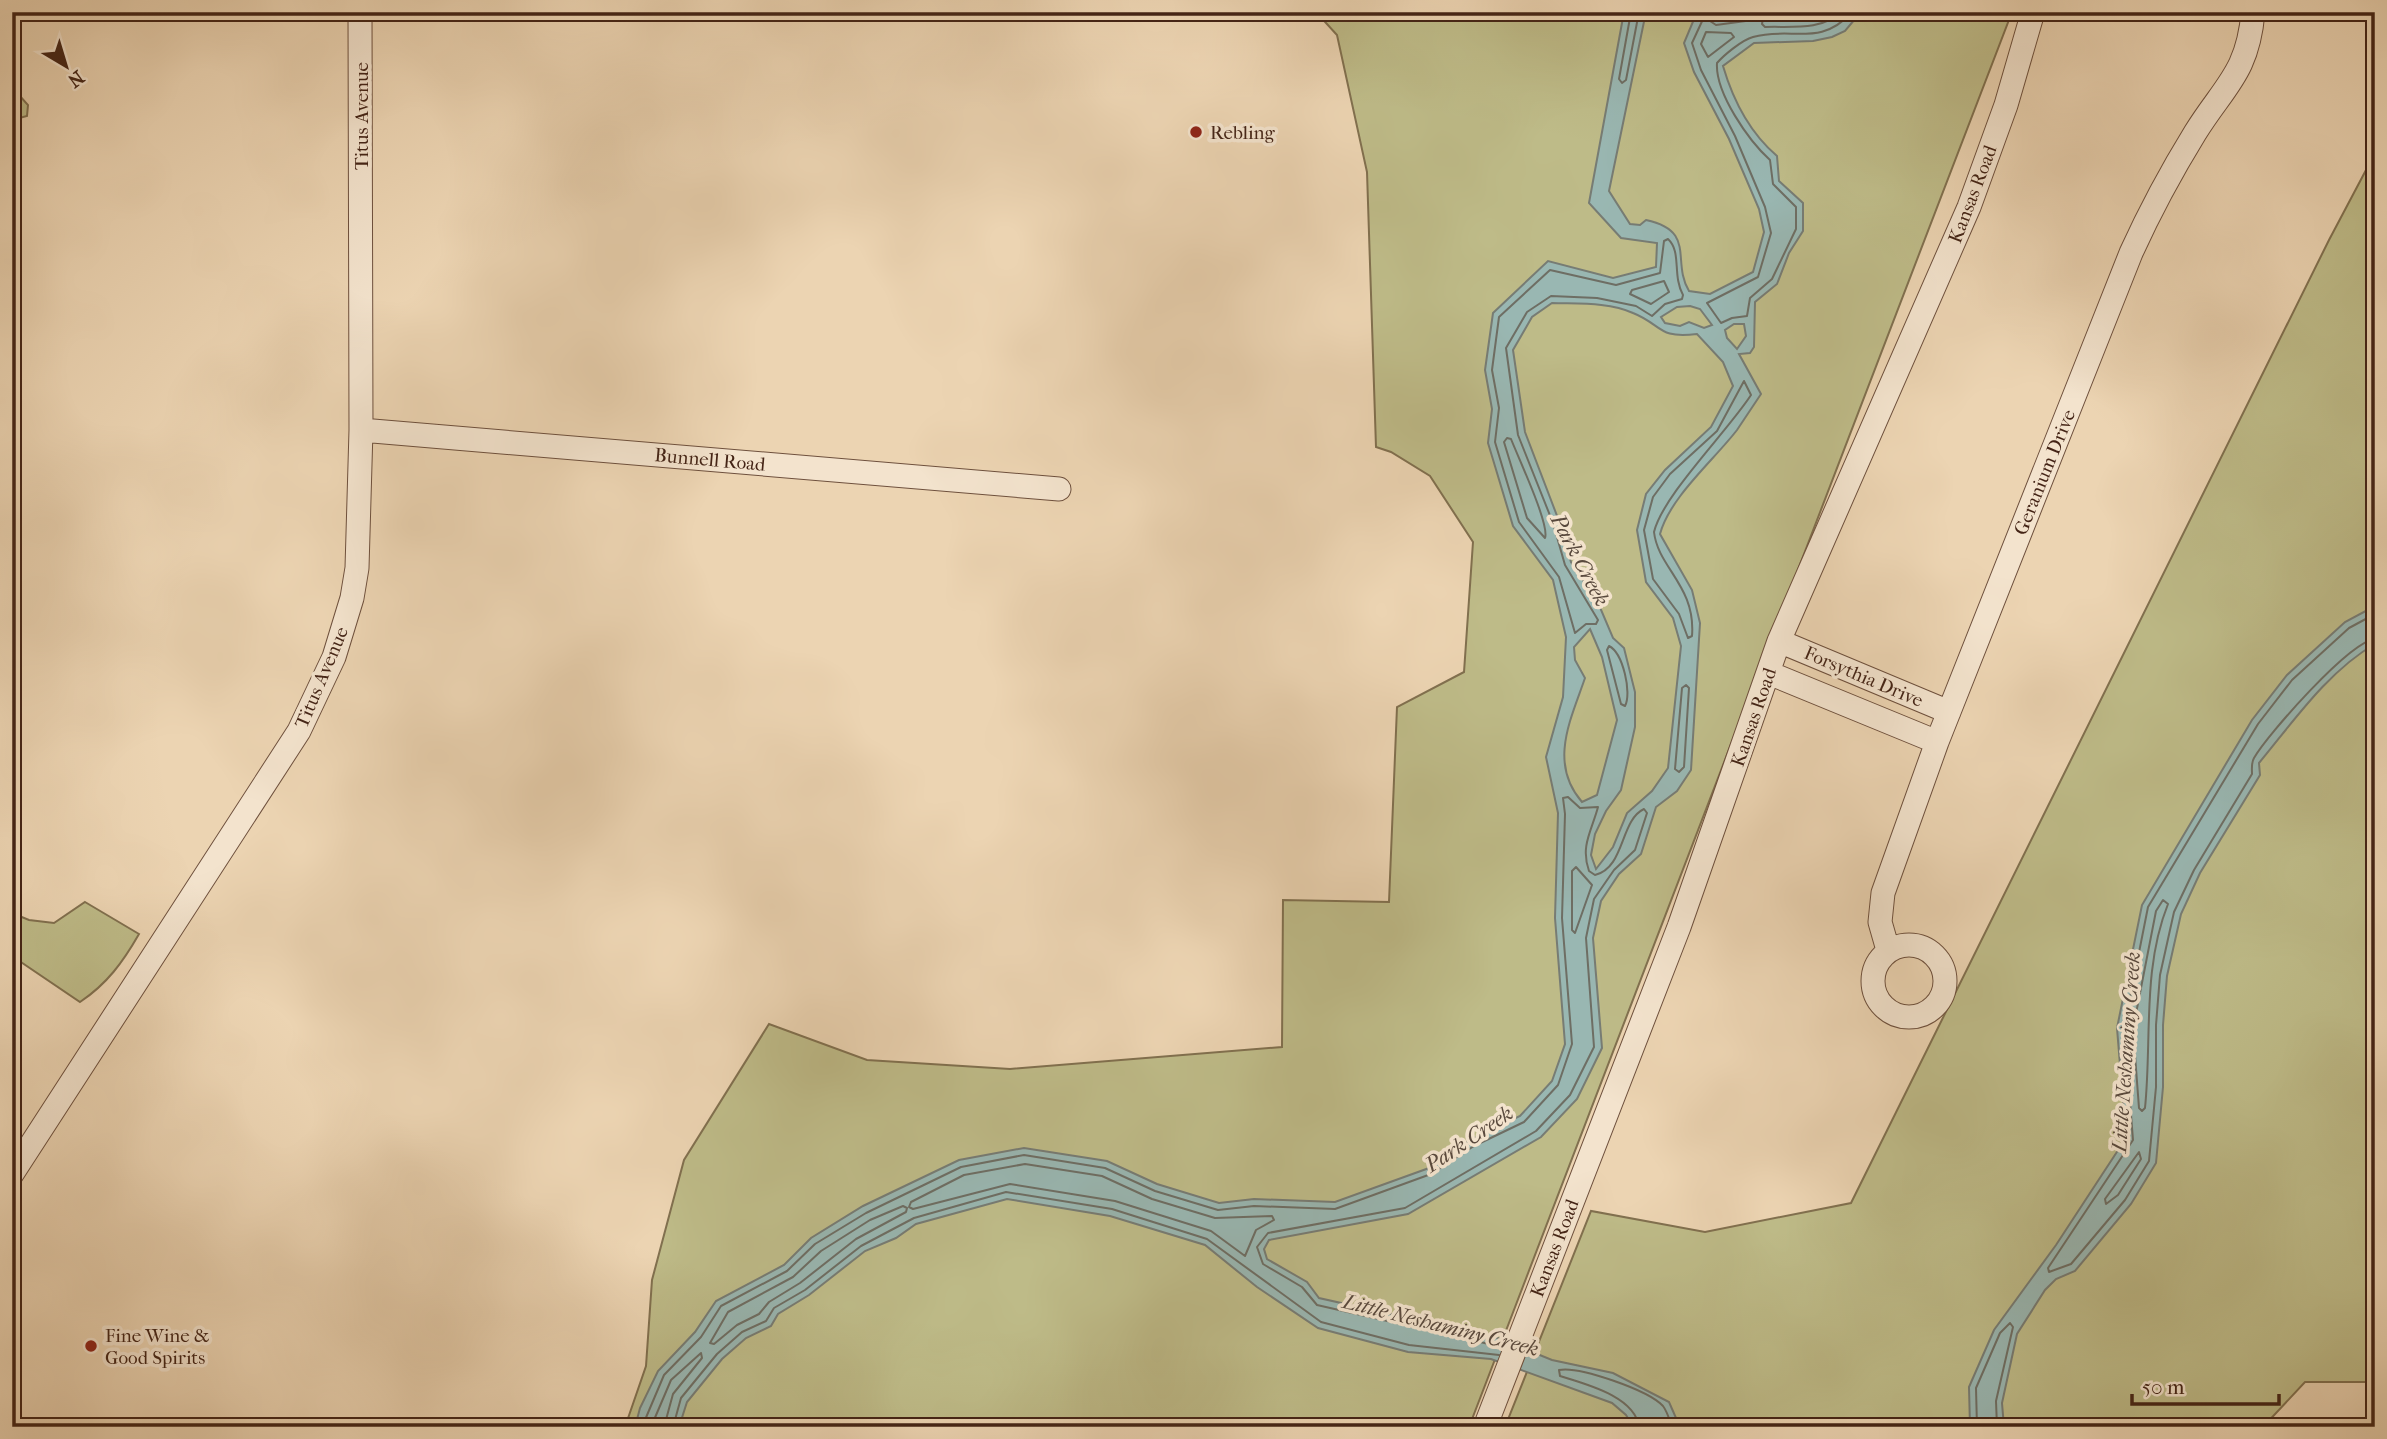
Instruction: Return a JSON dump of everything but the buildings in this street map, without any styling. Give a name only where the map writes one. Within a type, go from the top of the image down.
[{"type":"street","name":"Titus Avenue","points":[[12,1174],[293,741],[320,691],[344,626],[357,568],[361,429],[360,12]]},
{"type":"street","name":"Kansas Road","points":[[1485,1427],[1679,927],[1779,640],[1969,207],[2006,105],[2033,12]]},
{"type":"street","name":"Geranium Drive","points":[[1888,950],[1880,922],[1883,893],[1937,742],[2131,253],[2164,183],[2197,130],[2231,85],[2247,48],[2253,12]]},
{"type":"street","name":"Bunnell Road","points":[[361,429],[1059,489]]},
{"type":"street","name":"Forsythia Drive","points":[[1779,640],[1949,712]]},
{"type":"street","name":"Forsythia Drive","points":[[1769,673],[1937,742]]},
{"type":"shaded area","points":[[1316,12],[2012,12],[1469,1427],[625,1427],[646,1366],[652,1280],[684,1160],[769,1024],[867,1060],[1010,1069],[1282,1047],[1283,900],[1389,902],[1397,707],[1464,672],[1473,542],[1430,476],[1391,452],[1376,447],[1367,172],[1337,35]]},
{"type":"shaded area","points":[[12,94],[19,95],[28,105],[27,116],[12,120]]},
{"type":"shaded area","points":[[2375,153],[2375,1382],[2305,1382],[2263,1427],[1505,1427],[1591,1211],[1705,1232],[1851,1203],[2329,240]]},
{"type":"shaded area","points":[[85,902],[139,934],[114,972],[80,1002],[12,956],[12,913],[29,920],[54,923]]},
{"type":"water","points":[[1624,12],[1646,12],[1609,191],[1630,224],[1640,225],[1646,220],[1662,225],[1672,232],[1680,248],[1684,280],[1689,291],[1710,294],[1753,272],[1764,232],[1759,209],[1729,139],[1694,72],[1684,43],[1697,12],[1716,12],[1716,18],[1774,12],[1861,12],[1845,31],[1832,37],[1813,41],[1754,43],[1723,66],[1744,115],[1767,147],[1777,156],[1779,181],[1803,203],[1803,231],[1789,253],[1777,284],[1755,302],[1754,347],[1750,353],[1739,354],[1761,394],[1737,430],[1673,506],[1660,534],[1692,590],[1700,623],[1691,770],[1677,791],[1656,807],[1641,854],[1619,874],[1601,901],[1593,938],[1602,1048],[1577,1099],[1541,1137],[1408,1214],[1269,1240],[1264,1249],[1267,1259],[1307,1282],[1319,1298],[1498,1338],[1552,1360],[1613,1373],[1669,1402],[1680,1427],[1633,1427],[1626,1415],[1612,1403],[1491,1359],[1408,1352],[1318,1328],[1257,1287],[1205,1245],[1110,1216],[1007,1199],[916,1224],[896,1238],[865,1251],[809,1295],[778,1314],[771,1326],[746,1338],[722,1359],[687,1402],[679,1427],[635,1427],[640,1408],[658,1371],[695,1332],[716,1301],[784,1265],[811,1238],[863,1206],[959,1160],[1024,1148],[1107,1161],[1157,1184],[1219,1203],[1254,1199],[1335,1202],[1429,1168],[1470,1140],[1520,1116],[1552,1081],[1565,1044],[1555,918],[1558,813],[1546,757],[1563,697],[1566,637],[1553,580],[1513,526],[1488,443],[1492,409],[1485,370],[1493,313],[1548,261],[1613,278],[1656,267],[1657,243],[1621,238],[1589,203]],"holes":[[[1552,303],[1604,305],[1624,309],[1667,333],[1697,334],[1723,362],[1733,386],[1711,427],[1665,470],[1646,494],[1637,530],[1646,582],[1673,618],[1681,646],[1668,768],[1652,791],[1627,813],[1613,847],[1596,869],[1591,855],[1595,834],[1606,811],[1621,790],[1635,727],[1635,692],[1624,648],[1613,638],[1599,605],[1571,562],[1559,521],[1525,432],[1513,350],[1532,317]],[[1690,306],[1700,309],[1712,325],[1704,328],[1689,322],[1680,326],[1665,323],[1661,317],[1677,307]],[[1734,324],[1744,324],[1746,336],[1737,349],[1727,338],[1725,330]],[[1590,629],[1602,657],[1617,720],[1597,795],[1582,802],[1566,772],[1564,756],[1569,725],[1585,678],[1575,660],[1574,647]]]},
{"type":"water","name":"Little Neshaminy Creek","points":[[2375,606],[2375,644],[2342,668],[2327,683],[2259,763],[2260,775],[2200,873],[2181,914],[2167,976],[2163,1025],[2163,1087],[2156,1163],[2131,1204],[2075,1271],[2056,1279],[2045,1290],[2017,1334],[2002,1403],[2004,1427],[1970,1427],[1969,1387],[1994,1330],[2056,1245],[2126,1138],[2117,1028],[2142,905],[2252,720],[2287,675],[2345,622]]},
{"type":"place","name":"Rebling","points":[[1196,132]]},
{"type":"place","name":"Fine Wine & Good Spirits","points":[[91,1346]]},
{"type":"water label","name":"Park Creek","points":[[1580,560]]},
{"type":"water label","name":"Park Creek","points":[[1469,1139]]}]
